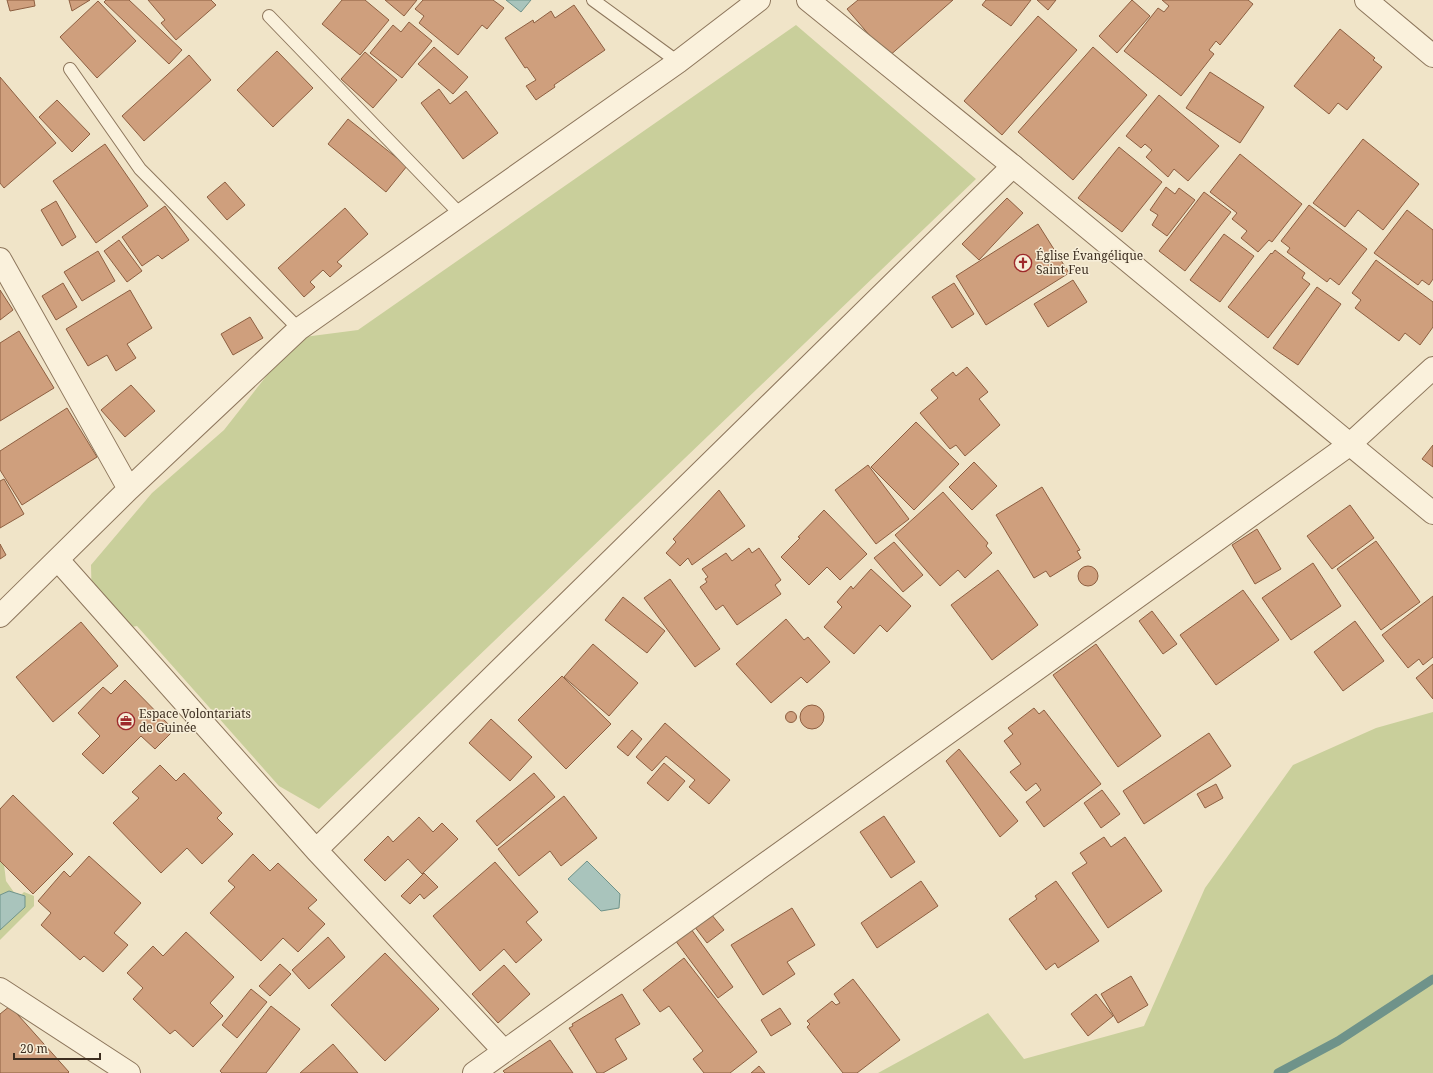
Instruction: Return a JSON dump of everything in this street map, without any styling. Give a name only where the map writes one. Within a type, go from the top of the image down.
[{"type":"street","points":[[0,616],[129,489],[299,329],[678,62],[759,0]]},
{"type":"street","points":[[808,0],[1013,166],[1433,513]]},
{"type":"street","points":[[1366,0],[1433,56]]},
{"type":"street","points":[[316,850],[1013,166]]},
{"type":"street","points":[[0,259],[129,489]]},
{"type":"street","points":[[474,1073],[1349,445],[1433,368]]},
{"type":"street","points":[[58,560],[316,850],[504,1051]]},
{"type":"street","points":[[0,989],[129,1073]]},
{"type":"lane","points":[[593,0],[678,62]]},
{"type":"lane","points":[[269,16],[461,215]]},
{"type":"lane","points":[[70,69],[140,169],[299,329]]},
{"type":"green space","points":[[796,25],[976,179],[319,809],[279,786],[137,626],[106,632],[92,608],[91,565],[152,493],[224,430],[282,356],[304,337],[358,330]]},
{"type":"green space","points":[[1433,712],[1433,1073],[878,1073],[988,1013],[1024,1059],[1144,1026],[1205,888],[1293,765],[1376,728]]},
{"type":"green space","points":[[0,853],[3,856],[6,881],[18,898],[24,892],[34,896],[34,906],[0,940]]},
{"type":"water","points":[[506,0],[531,0],[521,12]]},
{"type":"water","points":[[587,861],[620,894],[619,908],[601,911],[568,879]]},
{"type":"water","points":[[9,891],[25,896],[25,907],[0,930],[0,895]]},
{"type":"building","points":[[7,0],[34,0],[35,6],[10,11]]},
{"type":"building","points":[[69,0],[90,0],[72,11]]},
{"type":"building","points":[[106,0],[129,0],[182,50],[169,64],[104,2]]},
{"type":"building","points":[[148,0],[211,0],[216,5],[176,40],[161,23],[165,20]]},
{"type":"building","points":[[342,0],[365,0],[389,20],[360,55],[322,24]]},
{"type":"building","points":[[385,0],[417,0],[404,16]]},
{"type":"building","points":[[423,0],[493,0],[504,8],[487,29],[482,25],[458,55],[419,23],[424,16],[415,9]]},
{"type":"building","points":[[858,0],[953,0],[888,57],[847,9]]},
{"type":"building","points":[[986,0],[1031,0],[1011,26],[982,5]]},
{"type":"building","points":[[1037,0],[1056,0],[1048,10]]},
{"type":"building","points":[[1132,0],[1150,16],[1117,53],[1099,36]]},
{"type":"building","points":[[1162,0],[1248,0],[1253,4],[1220,45],[1216,41],[1209,50],[1214,54],[1181,96],[1124,51],[1158,8],[1164,12],[1169,6]]},
{"type":"building","points":[[98,1],[136,41],[97,78],[60,37]]},
{"type":"building","points":[[574,5],[605,50],[554,85],[555,87],[536,100],[526,86],[536,80],[527,67],[525,68],[505,38],[533,20],[534,23],[551,11],[555,18]]},
{"type":"building","points":[[1038,16],[1077,50],[1002,135],[964,101]]},
{"type":"building","points":[[409,22],[432,41],[402,78],[370,53],[393,25],[401,32]]},
{"type":"building","points":[[1340,29],[1375,58],[1373,60],[1382,67],[1347,110],[1338,103],[1329,114],[1294,86]]},
{"type":"building","points":[[434,47],[468,77],[453,94],[418,64]]},
{"type":"building","points":[[1093,47],[1147,95],[1073,180],[1018,132]]},
{"type":"building","points":[[277,51],[313,88],[273,127],[237,90]]},
{"type":"building","points":[[365,52],[397,80],[373,108],[341,79]]},
{"type":"building","points":[[189,55],[211,80],[144,141],[122,116]]},
{"type":"building","points":[[1210,72],[1264,107],[1240,143],[1186,108]]},
{"type":"building","points":[[0,77],[56,143],[4,188],[0,183]]},
{"type":"building","points":[[439,89],[450,104],[466,91],[498,133],[463,159],[421,103]]},
{"type":"building","points":[[1159,95],[1219,146],[1188,181],[1174,169],[1168,177],[1146,157],[1152,150],[1145,144],[1141,148],[1126,136]]},
{"type":"building","points":[[57,100],[90,134],[72,152],[39,117]]},
{"type":"building","points":[[348,119],[407,166],[386,192],[328,144]]},
{"type":"building","points":[[1363,139],[1419,184],[1383,230],[1358,210],[1345,227],[1313,203]]},
{"type":"building","points":[[105,144],[148,206],[96,243],[53,181]]},
{"type":"building","points":[[1119,147],[1162,182],[1122,232],[1078,198]]},
{"type":"building","points":[[1240,154],[1302,204],[1272,242],[1269,240],[1258,252],[1241,238],[1247,231],[1232,219],[1237,213],[1210,192]]},
{"type":"building","points":[[225,182],[245,205],[227,220],[207,197]]},
{"type":"building","points":[[1166,187],[1175,194],[1179,188],[1195,200],[1167,236],[1152,225],[1158,215],[1150,210]]},
{"type":"building","points":[[1204,192],[1231,212],[1185,271],[1159,251]]},
{"type":"building","points":[[1007,198],[1023,213],[979,260],[962,244]]},
{"type":"building","points":[[56,201],[76,237],[62,246],[41,210]]},
{"type":"building","points":[[1309,205],[1367,249],[1339,285],[1330,278],[1327,282],[1287,252],[1290,248],[1281,241]]},
{"type":"building","points":[[165,206],[189,240],[162,259],[158,255],[142,266],[122,237]]},
{"type":"building","points":[[345,208],[368,234],[337,262],[342,266],[330,277],[323,270],[310,282],[315,287],[304,297],[278,268]]},
{"type":"building","points":[[1407,210],[1433,230],[1433,279],[1429,285],[1422,280],[1418,285],[1374,253]]},
{"type":"building","points":[[1038,224],[1069,273],[986,325],[956,276]]},
{"type":"building","points":[[1224,234],[1254,256],[1220,302],[1190,280]]},
{"type":"building","points":[[119,240],[142,271],[127,282],[104,251]]},
{"type":"building","points":[[1275,250],[1305,273],[1302,278],[1310,284],[1268,338],[1228,307]]},
{"type":"building","points":[[98,251],[115,281],[82,301],[64,272]]},
{"type":"building","points":[[1376,260],[1433,302],[1433,327],[1420,345],[1405,333],[1399,341],[1355,308],[1361,300],[1352,293]]},
{"type":"building","points":[[1073,280],[1087,302],[1048,327],[1034,304]]},
{"type":"building","points":[[63,283],[77,307],[56,320],[42,296]]},
{"type":"building","points":[[954,283],[974,314],[952,328],[932,297]]},
{"type":"building","points":[[1317,287],[1341,304],[1298,365],[1273,348]]},
{"type":"building","points":[[0,290],[13,310],[0,320]]},
{"type":"building","points":[[130,290],[152,328],[127,344],[136,358],[116,371],[107,355],[88,366],[66,329]]},
{"type":"building","points":[[250,317],[263,338],[233,355],[221,334]]},
{"type":"building","points":[[19,331],[54,388],[0,421],[0,343]]},
{"type":"building","points":[[967,367],[988,392],[979,399],[1000,425],[965,456],[956,445],[950,449],[920,413],[938,398],[931,390],[953,372],[956,376]]},
{"type":"building","points":[[131,385],[155,411],[125,437],[101,410]]},
{"type":"building","points":[[67,408],[97,457],[22,505],[0,470],[0,451]]},
{"type":"building","points":[[916,422],[959,464],[914,510],[871,467]]},
{"type":"building","points":[[1433,445],[1433,467],[1422,459]]},
{"type":"building","points":[[974,462],[997,486],[972,510],[949,487]]},
{"type":"building","points":[[868,465],[909,519],[876,544],[835,490]]},
{"type":"building","points":[[4,479],[24,514],[0,528],[0,481]]},
{"type":"building","points":[[1042,487],[1080,550],[1077,551],[1081,558],[1050,577],[1046,571],[1034,578],[996,515]]},
{"type":"building","points":[[719,490],[745,526],[692,565],[688,558],[680,566],[666,553],[676,542],[673,539]]},
{"type":"building","points":[[943,492],[988,543],[986,546],[992,553],[965,578],[958,570],[940,586],[895,535]]},
{"type":"building","points":[[1350,505],[1374,538],[1332,569],[1307,536]]},
{"type":"building","points":[[824,510],[867,554],[840,580],[827,567],[809,585],[781,557]]},
{"type":"building","points":[[1257,529],[1281,569],[1255,584],[1232,545]]},
{"type":"building","points":[[1376,541],[1420,602],[1381,630],[1337,569]]},
{"type":"building","points":[[894,542],[923,575],[903,592],[874,558]]},
{"type":"building","points":[[0,544],[6,555],[0,559]]},
{"type":"building","points":[[749,548],[752,553],[759,548],[781,580],[775,585],[781,594],[737,625],[723,605],[716,610],[700,587],[707,582],[705,579],[708,577],[702,569],[726,553],[732,561]]},
{"type":"building","points":[[1313,563],[1341,606],[1291,640],[1262,598]]},
{"type":"building","points":[[1088,566],[1095,569],[1098,576],[1095,583],[1088,586],[1081,583],[1078,576],[1081,569]]},
{"type":"building","points":[[871,569],[911,606],[887,632],[880,625],[854,654],[824,627],[842,607],[837,602],[851,586],[853,589]]},
{"type":"building","points":[[998,570],[1038,625],[992,660],[951,605]]},
{"type":"building","points":[[670,579],[720,649],[695,667],[644,598]]},
{"type":"building","points":[[1243,590],[1279,640],[1216,685],[1180,635]]},
{"type":"building","points":[[1433,596],[1433,657],[1423,665],[1419,659],[1408,668],[1382,635]]},
{"type":"building","points":[[623,597],[665,631],[647,653],[605,620]]},
{"type":"building","points":[[1152,611],[1177,644],[1163,654],[1139,621]]},
{"type":"building","points":[[786,619],[804,640],[808,637],[830,662],[807,683],[801,677],[771,703],[736,664]]},
{"type":"building","points":[[1355,621],[1384,661],[1343,691],[1314,652]]},
{"type":"building","points":[[81,622],[118,666],[53,722],[16,677]]},
{"type":"building","points":[[593,644],[638,683],[609,716],[564,677]]},
{"type":"building","points":[[1096,644],[1161,736],[1118,767],[1053,675]]},
{"type":"building","points":[[1433,664],[1433,699],[1416,678]]},
{"type":"building","points":[[562,676],[611,724],[566,769],[518,720]]},
{"type":"building","name":"Espace Volontariats de Guinée","points":[[125,680],[174,730],[155,749],[141,736],[103,774],[82,754],[100,736],[78,713],[103,687],[111,694]]},
{"type":"building","points":[[812,705],[821,708],[824,717],[821,726],[812,729],[803,726],[800,717],[803,708]]},
{"type":"building","points":[[1034,708],[1039,714],[1044,710],[1101,784],[1044,827],[1026,802],[1041,790],[1036,783],[1026,791],[1010,772],[1021,764],[1004,741],[1013,734],[1008,728]]},
{"type":"building","points":[[789,712],[793,712],[795,713],[795,721],[789,722],[786,719],[786,715]]},
{"type":"building","points":[[491,719],[532,757],[510,781],[469,743]]},
{"type":"building","points":[[665,723],[730,780],[709,804],[689,787],[695,780],[666,756],[652,771],[636,757]]},
{"type":"building","points":[[632,730],[642,739],[628,756],[617,747]]},
{"type":"building","points":[[1209,733],[1231,766],[1144,824],[1123,791]]},
{"type":"building","points":[[959,749],[1018,821],[1000,837],[946,761]]},
{"type":"building","points":[[664,763],[685,781],[668,801],[647,783]]},
{"type":"building","points":[[160,765],[176,781],[184,773],[222,813],[217,818],[233,834],[202,864],[187,848],[161,873],[113,823],[139,798],[132,792]]},
{"type":"building","points":[[534,773],[555,797],[497,846],[476,821]]},
{"type":"building","points":[[1216,784],[1223,798],[1205,808],[1197,794]]},
{"type":"building","points":[[1102,790],[1120,814],[1101,828],[1084,803]]},
{"type":"building","points":[[13,795],[73,854],[33,894],[0,861],[0,809]]},
{"type":"building","points":[[564,796],[597,838],[561,866],[550,851],[519,876],[498,849]]},
{"type":"building","points":[[884,816],[915,862],[891,878],[860,832]]},
{"type":"building","points":[[419,817],[433,832],[442,823],[458,839],[422,874],[408,859],[385,881],[364,860],[388,836],[393,842]]},
{"type":"building","points":[[1104,837],[1111,847],[1125,837],[1162,891],[1108,928],[1072,873],[1087,863],[1080,853]]},
{"type":"building","points":[[253,854],[270,871],[278,863],[317,900],[308,908],[325,924],[298,952],[283,938],[261,961],[210,913],[235,887],[228,881]]},
{"type":"building","points":[[89,856],[141,903],[114,933],[128,945],[103,972],[84,956],[80,960],[41,925],[51,913],[38,901],[64,871],[70,877]]},
{"type":"building","points":[[495,862],[538,912],[526,922],[542,940],[516,963],[504,949],[480,971],[433,916]]},
{"type":"building","points":[[424,873],[438,887],[424,899],[420,894],[410,904],[401,896]]},
{"type":"building","points":[[921,881],[938,906],[877,948],[861,923]]},
{"type":"building","points":[[1056,881],[1099,941],[1058,968],[1055,963],[1046,970],[1009,919],[1037,899],[1035,896]]},
{"type":"building","points":[[792,908],[815,945],[787,962],[795,974],[763,995],[731,945]]},
{"type":"building","points":[[707,909],[724,930],[707,943],[691,922]]},
{"type":"building","points":[[691,929],[733,987],[718,998],[675,940]]},
{"type":"building","points":[[186,932],[234,977],[210,1003],[223,1016],[193,1047],[175,1030],[170,1034],[133,999],[143,988],[127,973],[153,946],[163,956]]},
{"type":"building","points":[[328,937],[345,957],[309,989],[292,970]]},
{"type":"building","points":[[385,953],[439,1009],[385,1061],[331,1005]]},
{"type":"building","points":[[684,958],[757,1052],[730,1073],[704,1073],[693,1059],[703,1051],[669,1006],[660,1012],[643,990]]},
{"type":"building","points":[[280,964],[291,974],[270,996],[259,986]]},
{"type":"building","points":[[504,965],[530,994],[498,1023],[472,994]]},
{"type":"building","points":[[1131,976],[1148,1005],[1118,1023],[1101,994]]},
{"type":"building","points":[[853,979],[900,1040],[857,1073],[843,1073],[807,1027],[810,1024],[807,1021],[832,1001],[836,1005],[840,1003],[834,994]]},
{"type":"building","points":[[251,989],[267,1002],[237,1038],[222,1025]]},
{"type":"building","points":[[622,994],[640,1024],[615,1039],[627,1059],[603,1073],[597,1073],[569,1028],[573,1026],[572,1024]]},
{"type":"building","points":[[1096,994],[1113,1016],[1088,1036],[1071,1014]]},
{"type":"building","points":[[10,1006],[69,1072],[68,1073],[0,1073],[0,1014]]},
{"type":"building","points":[[271,1006],[300,1029],[266,1073],[222,1073],[220,1071]]},
{"type":"building","points":[[780,1008],[791,1024],[771,1036],[761,1020]]},
{"type":"building","points":[[550,1040],[573,1073],[505,1073],[503,1071]]},
{"type":"building","points":[[333,1044],[358,1073],[300,1073]]},
{"type":"building","points":[[759,1066],[765,1073],[751,1073]]},
{"type":"waterway","points":[[1278,1073],[1338,1041],[1433,979]]},
{"type":"place","name":"Église Évangélique Saint Feu","points":[[1023,263]]},
{"type":"place","name":"Espace Volontariats de Guinée","points":[[126,721]]}]
